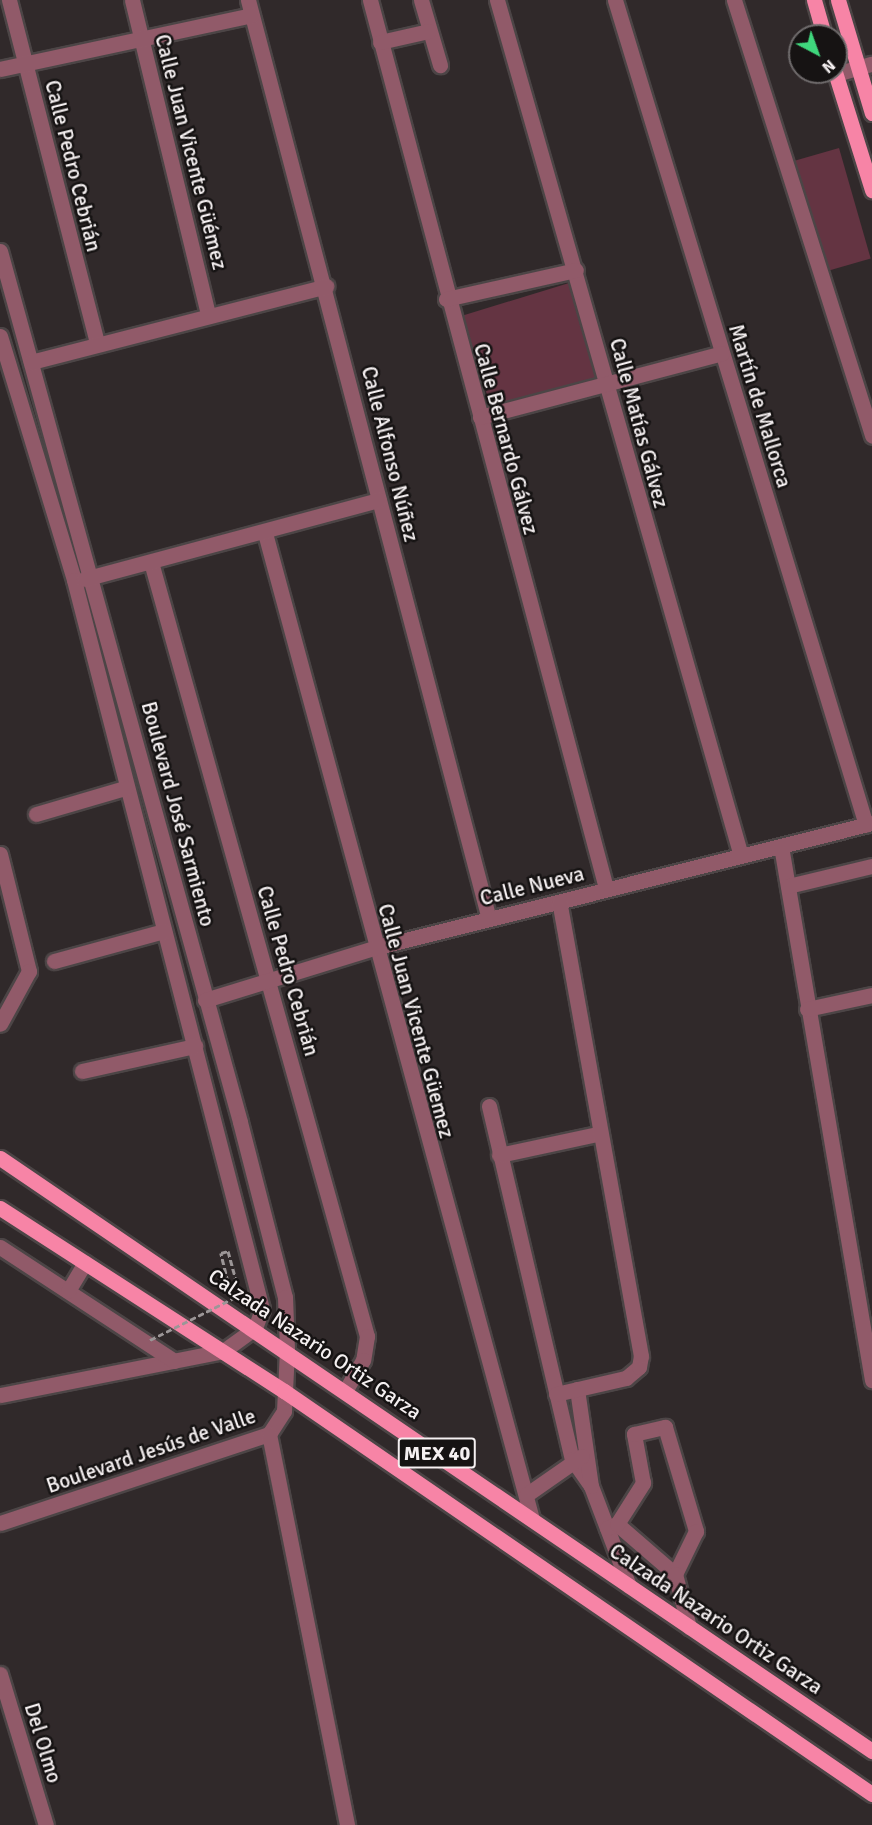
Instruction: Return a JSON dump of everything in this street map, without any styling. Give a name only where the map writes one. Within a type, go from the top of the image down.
[{"type":"main road","points":[[814,0],[821,24]]},
{"type":"main road","points":[[838,0],[865,67],[872,113]]},
{"type":"main road","points":[[838,84],[872,190]]},
{"type":"main road","name":"Calzada Nazario Ortiz Garza","points":[[0,1158],[346,1389],[688,1627],[872,1751]]},
{"type":"main road","name":"MEX 40","points":[[0,1208],[284,1391],[872,1794]]},
{"type":"street","name":"Calle Pedro Cebrián","points":[[9,0],[96,343]]},
{"type":"street","name":"Calle Juan Vicente Güémez","points":[[132,0],[208,314]]},
{"type":"street","name":"Calle Bernardo Gálvez","points":[[370,0],[446,299],[480,417],[606,888]]},
{"type":"street","points":[[421,0],[440,66]]},
{"type":"street","name":"Calle Matías Gálvez","points":[[497,0],[576,270],[741,856]]},
{"type":"street","name":"Martín de Mallorca","points":[[615,0],[869,824]]},
{"type":"street","points":[[734,0],[872,436]]},
{"type":"street","points":[[0,69],[141,38],[249,8]]},
{"type":"street","name":"Calle Alfonso Núñez","points":[[249,8],[326,286],[379,500],[489,919]]},
{"type":"street","points":[[380,42],[429,31]]},
{"type":"street","points":[[848,70],[865,67]]},
{"type":"street","name":"Boulevard José Sarmiento","points":[[0,251],[93,577],[285,1297],[287,1350],[284,1391]]},
{"type":"street","points":[[446,299],[576,270]]},
{"type":"street","points":[[31,362],[208,314],[326,286]]},
{"type":"street","name":"Boulevard José Sarmiento","points":[[0,336],[74,580],[125,788],[261,1292],[255,1328]]},
{"type":"street","points":[[480,417],[608,385],[722,352]]},
{"type":"street","points":[[74,580],[266,533],[379,500]]},
{"type":"street","name":"Calle Juan Vicente Güemez","points":[[266,533],[374,948],[532,1519]]},
{"type":"street","name":"Calle Pedro Cebrián","points":[[151,562],[367,1336],[363,1360],[346,1389]]},
{"type":"street","points":[[36,814],[125,788]]},
{"type":"street","name":"Calle Nueva","points":[[205,1000],[374,948],[606,888],[869,824]]},
{"type":"street","points":[[781,846],[872,1380]]},
{"type":"street","points":[[0,854],[3,876],[29,972],[0,1024]]},
{"type":"street","points":[[788,886],[872,866]]},
{"type":"street","points":[[556,1394],[633,1375],[641,1356],[597,1134],[559,902]]},
{"type":"street","points":[[54,961],[164,931]]},
{"type":"street","points":[[807,1009],[872,995]]},
{"type":"street","points":[[82,1071],[195,1046]]},
{"type":"street","points":[[489,1106],[572,1459],[591,1486],[612,1526],[629,1586]]},
{"type":"street","points":[[218,1129],[240,1122]]},
{"type":"street","points":[[499,1155],[597,1134]]},
{"type":"street","points":[[0,1247],[174,1361]]},
{"type":"street","points":[[68,1291],[85,1263]]},
{"type":"street","points":[[0,1395],[223,1351],[255,1328]]},
{"type":"street","points":[[577,1389],[589,1455],[591,1486]]},
{"type":"street","name":"Boulevard Jesús de Valle","points":[[0,1523],[268,1434],[282,1419],[284,1391]]},
{"type":"street","points":[[612,1526],[643,1483],[634,1434],[665,1427],[696,1530],[675,1574]]},
{"type":"street","points":[[268,1434],[346,1825]]},
{"type":"street","points":[[526,1496],[572,1459],[589,1455]]},
{"type":"street","points":[[612,1526],[675,1574],[688,1627]]},
{"type":"street","name":"Del Olmo","points":[[0,1674],[46,1825]]},
{"type":"path","points":[[150,1340],[240,1294],[228,1251],[221,1253],[228,1282]]},
{"type":"shaded area","points":[[839,148],[871,259],[826,272],[794,161]]},
{"type":"shaded area","points":[[569,283],[600,383],[494,416],[463,315]]}]
